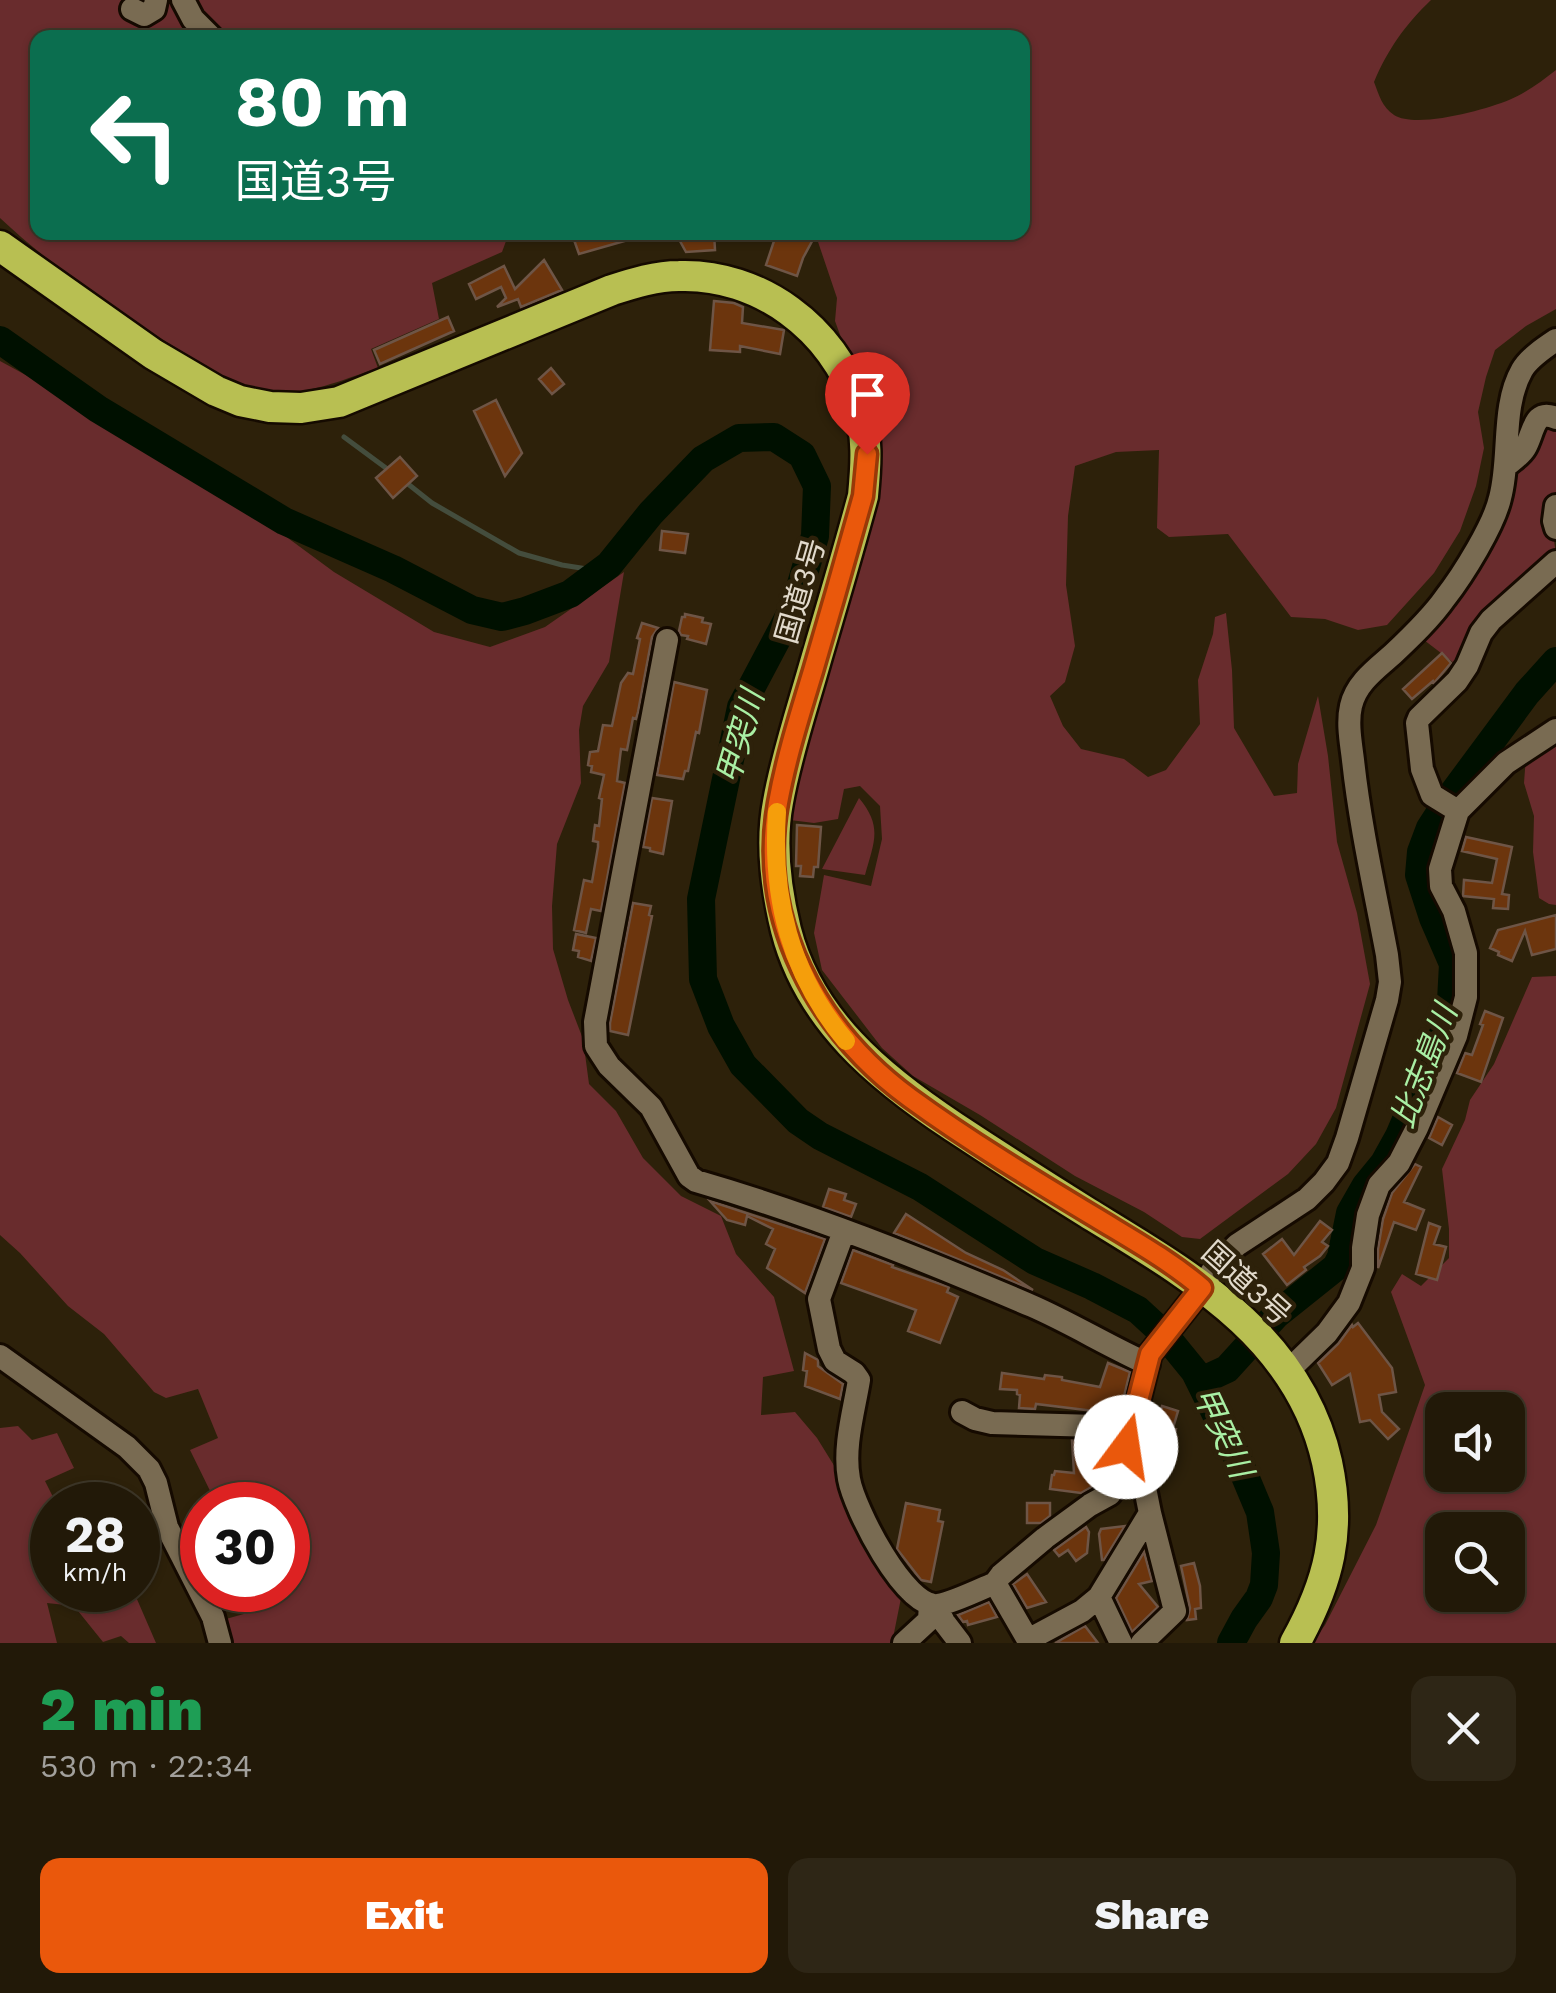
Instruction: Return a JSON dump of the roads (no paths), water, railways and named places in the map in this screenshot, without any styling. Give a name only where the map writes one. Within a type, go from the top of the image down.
[{"type":"highway","name":"国道3号","points":[[0,246],[189,377],[240,401],[270,407],[301,408],[339,402],[644,280],[678,276],[738,284],[766,296],[805,322],[847,377],[860,408],[867,454],[863,496],[777,804],[776,872],[788,936],[807,983],[830,1022],[863,1058],[908,1096],[1176,1266],[1196,1295],[1244,1321],[1288,1371],[1322,1439],[1334,1516],[1327,1570],[1295,1643]]},
{"type":"street","points":[[132,9],[144,16],[154,9],[156,0]]},
{"type":"street","points":[[183,0],[204,30]]},
{"type":"street","points":[[1142,1643],[1175,1611],[1146,1493],[1122,1467],[1149,1359],[1214,1268],[1238,1244],[1307,1199],[1338,1163],[1387,1000],[1388,956],[1355,780],[1350,706],[1369,674],[1446,598],[1480,541],[1500,502],[1516,384],[1524,368],[1556,340]]},
{"type":"street","points":[[1506,465],[1524,452],[1536,422],[1543,415],[1556,418]]},
{"type":"street","points":[[1556,506],[1556,528]]},
{"type":"street","points":[[1458,811],[1432,794],[1422,769],[1419,718],[1457,682],[1491,620],[1556,562]]},
{"type":"street","points":[[667,640],[595,1022],[596,1046],[610,1066],[652,1107],[696,1181],[756,1198],[844,1231],[1149,1359]]},
{"type":"street","points":[[1288,1371],[1350,1304],[1364,1268],[1362,1248],[1379,1185],[1399,1163],[1456,1036],[1466,997],[1466,953],[1454,911],[1441,886],[1440,869],[1458,811],[1506,762],[1556,730]]},
{"type":"street","points":[[844,1231],[819,1299],[835,1361],[859,1380],[848,1445],[848,1479],[862,1519],[899,1579],[919,1602],[933,1605],[995,1583],[1045,1538],[1110,1494],[1126,1470]]},
{"type":"street","points":[[0,1356],[127,1447],[149,1469],[168,1527],[213,1617],[220,1643]]},
{"type":"street","points":[[962,1412],[992,1423],[1131,1427]]},
{"type":"street","points":[[995,1583],[1028,1642],[1099,1597],[1150,1512]]},
{"type":"street","points":[[1099,1597],[1121,1643]]},
{"type":"street","points":[[904,1643],[929,1620],[933,1605]]},
{"type":"street","points":[[933,1605],[960,1643]]},
{"type":"waterway","name":"甲突川","points":[[0,340],[98,409],[284,521],[393,569],[472,610],[502,617],[570,594],[609,565],[651,513],[703,459],[739,438],[774,437],[802,455],[817,486],[815,536],[795,605],[741,707],[701,899],[703,979],[721,1026],[743,1065],[798,1121],[920,1187],[1035,1261],[1138,1310],[1195,1372],[1260,1512],[1266,1553],[1259,1598],[1231,1643]]},
{"type":"waterway","points":[[344,437],[390,471]]},
{"type":"waterway","points":[[403,480],[432,503],[519,553],[600,571]]},
{"type":"waterway","name":"比志島川","points":[[1201,1381],[1227,1369],[1276,1315],[1336,1267],[1341,1257],[1350,1213],[1399,1136],[1445,1029],[1451,1001],[1453,964],[1419,875],[1421,852],[1430,828],[1450,797],[1527,693],[1556,661]]}]
